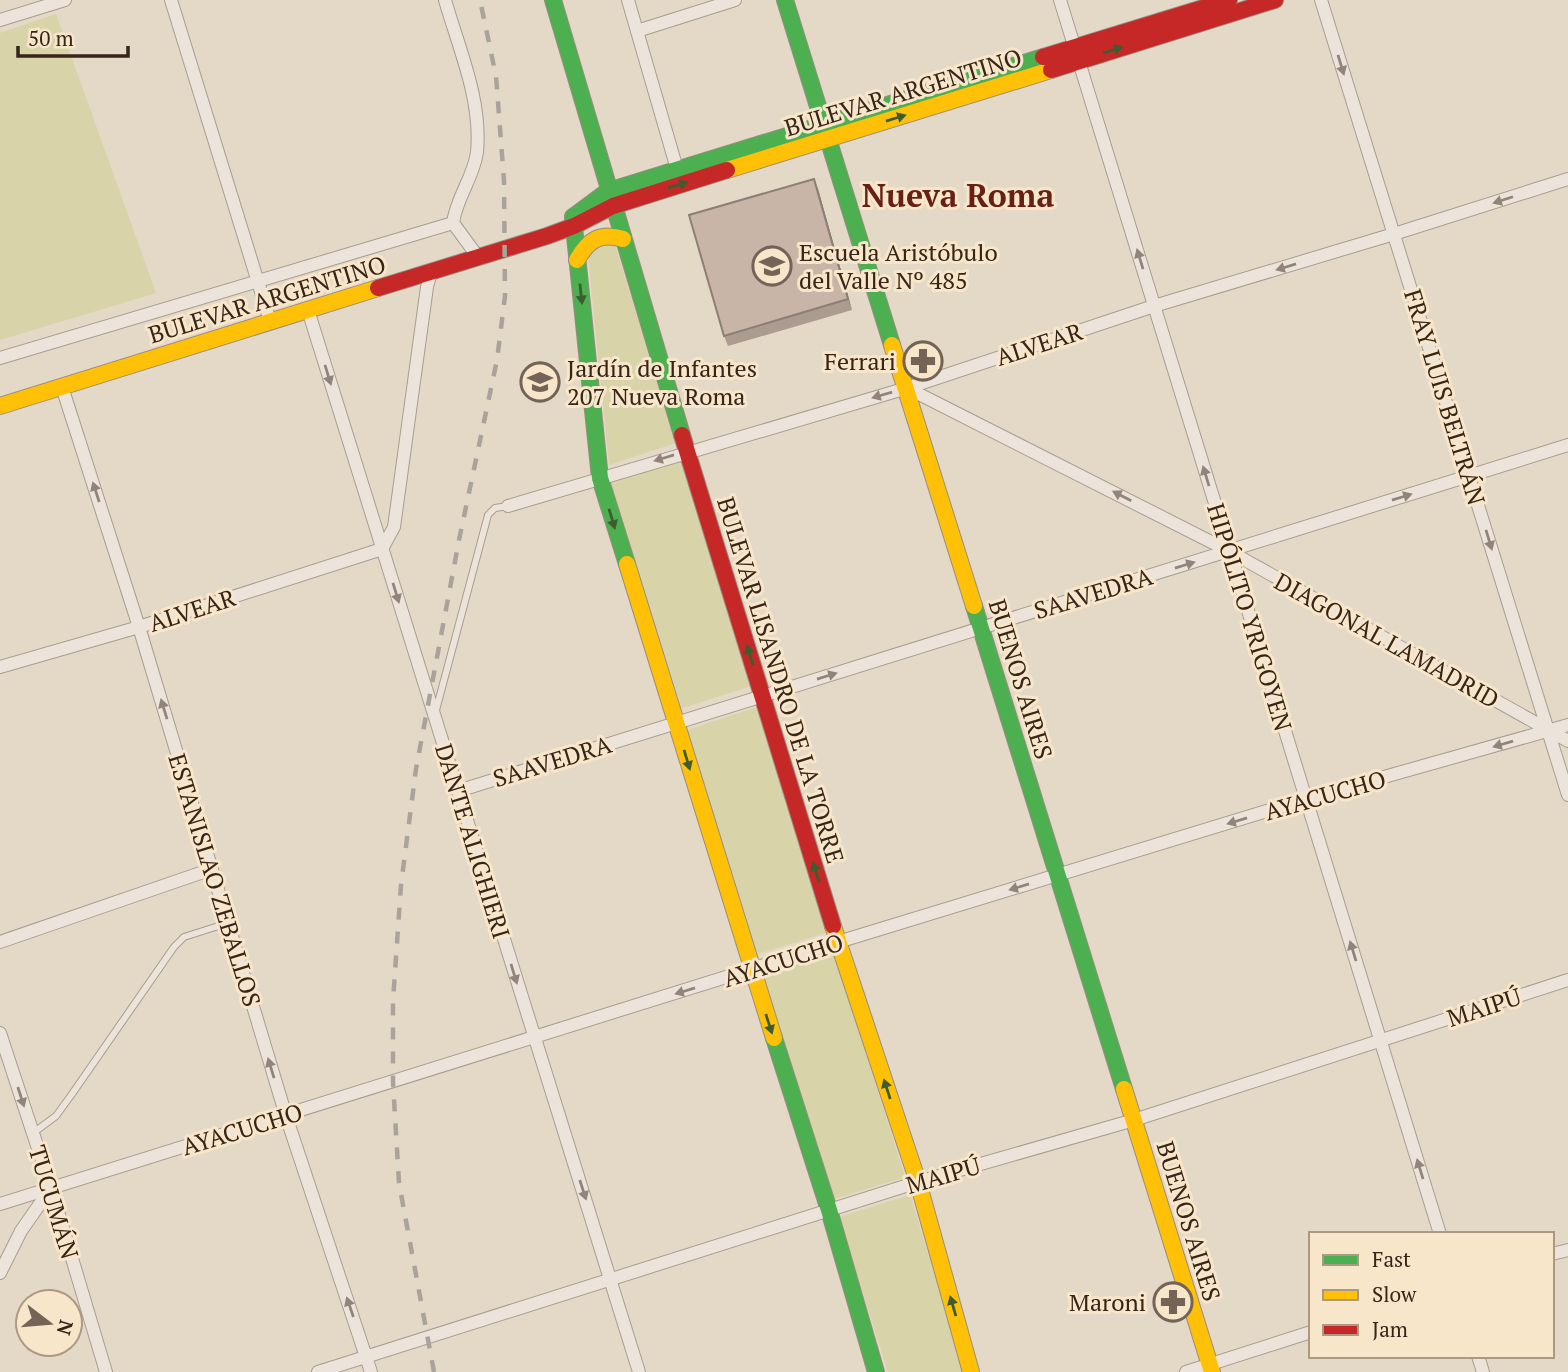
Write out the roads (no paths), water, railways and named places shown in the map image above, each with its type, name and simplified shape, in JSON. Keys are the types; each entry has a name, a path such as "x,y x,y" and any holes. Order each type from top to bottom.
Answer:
{"main road":[{"name":"BULEVAR LISANDRO DE LA TORRE","path":"553,0 762,696 838,942 918,1182 971,1372"},
{"name":"BUENOS AIRES","path":"785,0 1210,1369"},
{"name":"BULEVAR ARGENTINO","path":"1077,54 1229,0"},
{"name":"BULEVAR ARGENTINO","path":"611,198 1077,54 1275,0"},
{"name":"BULEVAR ARGENTINO","path":"0,406 547,236 611,198 677,169 827,131"},
{"path":"573,222 600,478 829,1210 876,1372"},
{"path":"577,260 584,245 598,236 611,234 623,239"}],"street":[{"path":"0,20 65,0"},
{"path":"171,0 270,321"},
{"path":"445,0 472,89 477,119 477,154 455,208 453,223 478,257"},
{"path":"628,0 677,169"},
{"path":"637,31 735,0"},
{"name":"HIPÓLITO YRIGOYEN","path":"1060,0 1439,1232"},
{"name":"FRAY LUIS BELTRÁN","path":"1321,0 1568,794"},
{"name":"ALVEAR","path":"508,506 907,388 1154,306 1568,179"},
{"path":"0,358 453,223"},
{"path":"382,549 394,527 431,272"},
{"name":"DANTE ALIGHIERI","path":"308,310 639,1372"},
{"name":"ESTANISLAO ZEBALLOS","path":"62,387 139,627 286,1116 371,1372"},
{"name":"DIAGONAL LAMADRID","path":"907,388 1229,551 1568,741"},
{"name":"SAAVEDRA","path":"458,791 1568,445"},
{"name":"ALVEAR","path":"0,667 139,627 382,549"},
{"name":"AYACUCHO","path":"0,1203 1306,799 1568,725"},
{"path":"0,942 212,869"},
{"name":"MAIPÚ","path":"318,1372 918,1182 1134,1120 1568,980"},
{"name":"TUCUMÁN","path":"0,1032 51,1188 106,1372"},
{"path":"0,1273 21,1231 51,1188"},
{"path":"1186,1372 1210,1369 1309,1333"}],"lane":[{"path":"434,717 445,685 488,515 495,508 508,506"},
{"path":"33,1133 56,1115 72,1094 174,947 184,937 228,923"}],"railway":[{"path":"434,1372 399,1183 393,1082 393,1001 401,885 416,769 459,540 497,360 505,296 504,181 496,76 480,0"}],"place":[{"name":"Escuela Aristóbulo del Valle Nº 485","path":"772,266"},
{"name":"Ferrari","path":"923,361"},
{"name":"Jardín de Infantes 207 Nueva Roma","path":"540,382"},
{"name":"Maroni","path":"1173,1302"}],"district":[{"name":"Nueva Roma","path":"958,195"}]}
